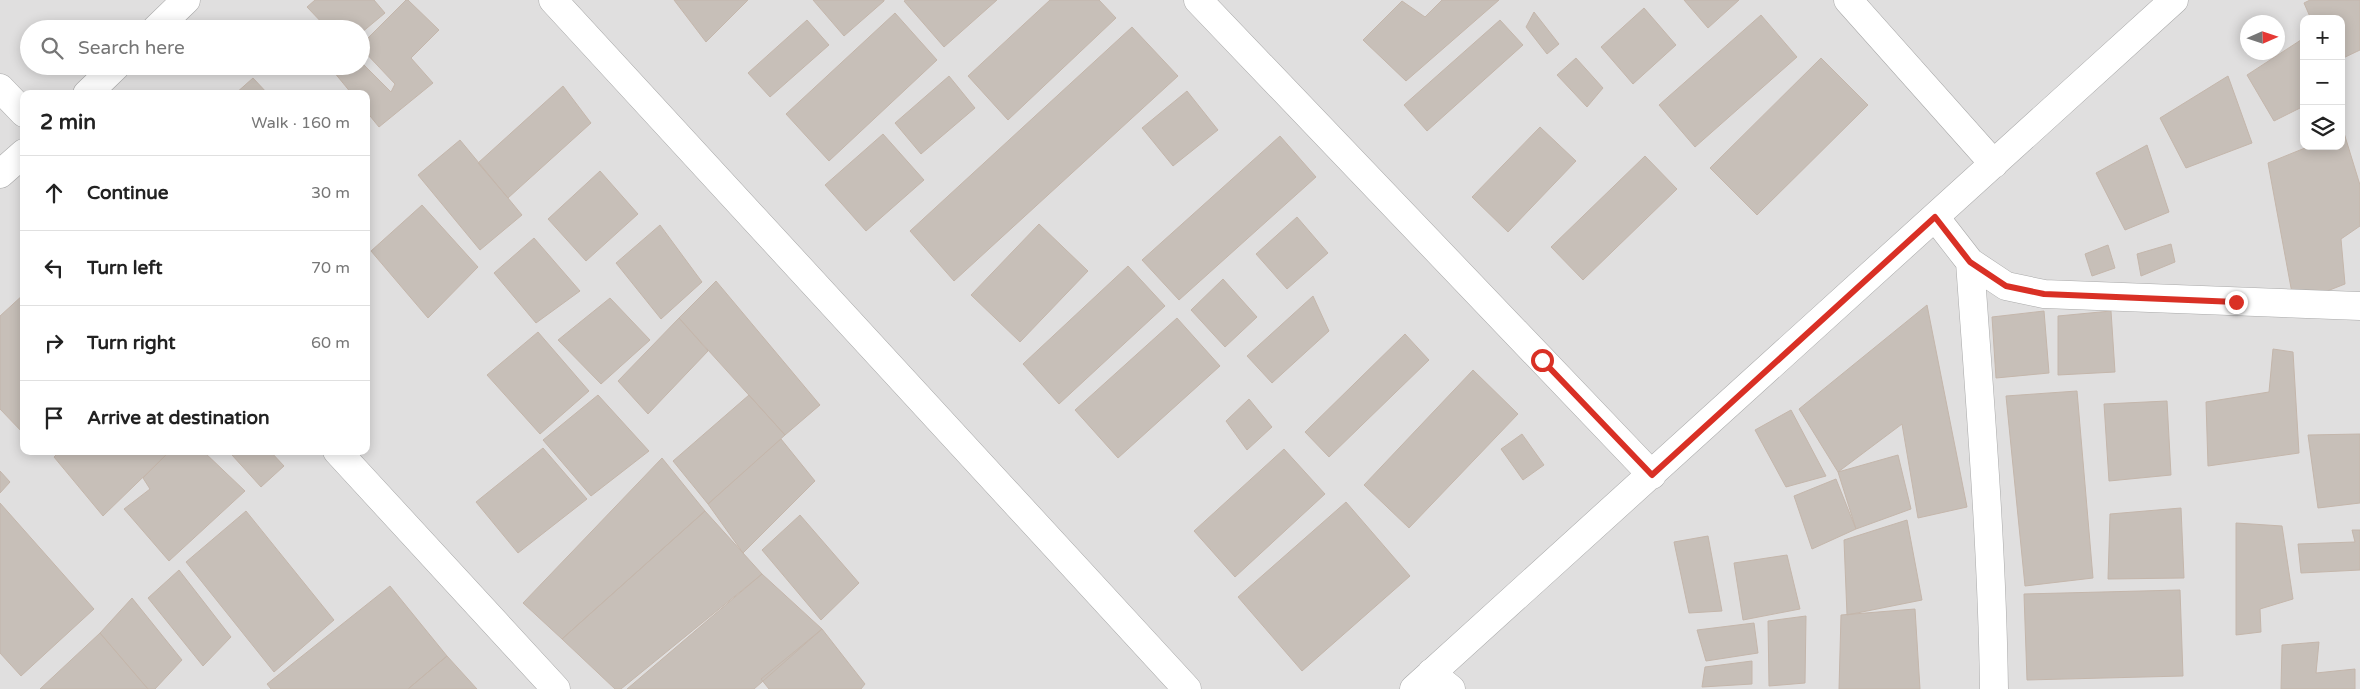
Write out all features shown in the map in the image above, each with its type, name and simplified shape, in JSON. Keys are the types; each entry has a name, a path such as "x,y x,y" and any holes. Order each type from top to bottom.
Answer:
{"street":[{"path":"165,20 186,0"},
{"path":"553,0 1186,689"},
{"path":"1198,0 1652,475"},
{"path":"1848,0 1994,164"},
{"path":"1432,684 1652,475 2174,0"},
{"path":"91,90 107,75"},
{"path":"0,88 20,109"},
{"path":"0,174 20,156"},
{"path":"1935,217 1970,262 2006,286 2044,294 2360,306"},
{"path":"1970,262 1989,524 1994,689"},
{"path":"341,455 556,689"}],"shaded area":[{"path":"0,0 2360,0 2360,689 0,689"}],"building":[{"path":"315,0 374,0 385,13 370,26 370,20 319,20 307,7"},
{"path":"406,0 439,30 411,58 433,83 379,127 370,116 370,90 349,90 336,75 370,75 370,71 391,92 395,84 370,58 370,36"},
{"path":"674,0 748,0 706,42"},
{"path":"813,0 884,0 884,1 844,36"},
{"path":"997,0 944,47 904,1"},
{"path":"1050,0 1099,0 1116,18 1008,120 968,76"},
{"path":"1442,0 1499,0 1406,81 1363,40 1402,1 1425,17"},
{"path":"1684,0 1739,0 1708,28"},
{"path":"2310,0 2360,0 2360,50 2345,57 2345,15 2309,15 2304,3"},
{"path":"1644,8 1676,45 1633,84 1601,47"},
{"path":"1534,12 1559,44 1547,54 1526,27"},
{"path":"895,13 937,60 829,161 786,114"},
{"path":"1761,15 1797,57 1695,147 1659,105"},
{"path":"807,20 829,45 770,97 748,73"},
{"path":"1500,20 1523,45 1427,131 1404,105"},
{"path":"1132,27 1178,76 954,281 910,231"},
{"path":"2300,41 2300,108 2274,121 2247,75 2270,60 2285,60 2285,50"},
{"path":"1576,58 1603,88 1587,107 1557,75"},
{"path":"1821,58 1868,105 1757,215 1710,168"},
{"path":"949,76 975,108 921,154 895,123"},
{"path":"2228,76 2252,143 2186,168 2160,118"},
{"path":"253,78 264,90 240,90"},
{"path":"563,86 591,123 508,198 478,163"},
{"path":"1187,91 1218,130 1173,166 1142,128"},
{"path":"1540,127 1576,161 1508,232 1472,197"},
{"path":"883,134 924,180 866,231 825,185"},
{"path":"1280,136 1316,177 1179,300 1142,260"},
{"path":"2345,136 2360,185 2360,226 2341,239 2345,284 2294,304 2268,163 2300,150 2345,150"},
{"path":"460,140 522,215 480,250 418,175"},
{"path":"2147,145 2169,212 2125,230 2096,173"},
{"path":"1645,156 1677,189 1583,280 1551,247"},
{"path":"600,171 638,214 586,261 548,219"},
{"path":"422,205 478,267 428,318 371,251"},
{"path":"1297,217 1328,253 1287,289 1256,254"},
{"path":"1039,224 1088,271 1020,342 971,295"},
{"path":"660,225 702,282 661,319 616,263"},
{"path":"534,238 580,291 536,323 494,273"},
{"path":"2171,244 2175,262 2141,276 2137,254"},
{"path":"2108,245 2115,268 2092,276 2085,254"},
{"path":"1128,266 1165,306 1059,404 1023,364"},
{"path":"1223,279 1257,317 1225,347 1191,310"},
{"path":"716,281 820,405 785,435 679,318"},
{"path":"1313,296 1329,331 1272,383 1247,356"},
{"path":"20,298 20,430 0,409 0,316"},
{"path":"610,298 650,340 601,384 558,340"},
{"path":"1927,305 1967,507 1918,518 1902,424 1838,472 1799,409"},
{"path":"2044,311 2049,373 1996,378 1992,317"},
{"path":"2111,311 2115,372 2058,375 2058,316"},
{"path":"679,318 708,351 648,414 618,381"},
{"path":"1177,318 1220,366 1118,458 1075,410"},
{"path":"538,332 589,391 540,434 487,375"},
{"path":"1405,334 1429,360 1329,457 1305,432"},
{"path":"2273,349 2293,352 2299,453 2208,466 2206,402 2269,392"},
{"path":"1473,370 1518,414 1409,528 1364,485"},
{"path":"2077,391 2093,578 2025,586 2006,396"},
{"path":"598,395 649,451 591,496 543,440"},
{"path":"749,395 785,435 708,504 673,461"},
{"path":"1249,399 1272,427 1247,450 1226,421"},
{"path":"2167,401 2171,475 2109,481 2104,404"},
{"path":"1791,410 1826,476 1786,487 1755,430"},
{"path":"1522,434 1544,465 1523,480 1501,449"},
{"path":"2360,434 2360,503 2318,508 2308,435"},
{"path":"781,439 815,481 743,553 708,504"},
{"path":"543,448 587,499 518,553 476,502"},
{"path":"1284,449 1325,494 1235,577 1194,531"},
{"path":"56,455 166,455 103,516 54,457"},
{"path":"166,455 207,455 245,491 169,561 124,509 150,489 143,478"},
{"path":"232,455 274,455 284,466 261,487"},
{"path":"1898,455 1911,509 1856,529 1838,472"},
{"path":"662,458 705,511 562,639 523,603"},
{"path":"0,471 10,482 0,493"},
{"path":"1836,479 1856,529 1812,549 1794,496"},
{"path":"1346,502 1410,576 1302,671 1238,597"},
{"path":"0,503 94,609 21,676 0,653"},
{"path":"2181,508 2184,578 2108,579 2110,514"},
{"path":"246,511 334,620 274,672 186,562"},
{"path":"705,511 762,574 621,689 615,689 562,639"},
{"path":"800,515 859,583 821,620 762,550"},
{"path":"1907,520 1922,600 1847,615 1844,540"},
{"path":"2236,523 2282,526 2293,599 2260,609 2261,632 2236,635"},
{"path":"2352,530 2360,530 2360,570 2301,573 2298,544 2355,542"},
{"path":"1708,536 1722,611 1689,613 1674,542"},
{"path":"1787,555 1800,609 1743,620 1734,563"},
{"path":"179,570 231,637 203,666 148,598"},
{"path":"762,574 822,629 754,689 627,689"},
{"path":"390,586 447,656 408,689 271,689 267,684"},
{"path":"2180,590 2183,676 2027,680 2024,594"},
{"path":"132,598 182,660 155,689 148,689 100,633"},
{"path":"1915,609 1920,689 1839,689 1841,615"},
{"path":"1806,616 1805,683 1769,686 1768,621"},
{"path":"1754,623 1758,653 1706,661 1697,630"},
{"path":"822,629 865,684 861,689 769,689 761,679"},
{"path":"100,633 148,689 40,689"},
{"path":"2319,642 2316,673 2355,669 2355,689 2281,689 2282,645"},
{"path":"447,656 477,689 408,689"},
{"path":"1752,661 1752,684 1702,687 1705,667"}],"route":[{"path":"1542,360 1652,475 1935,217 1970,262 2006,286 2044,294 2236,302"}]}
